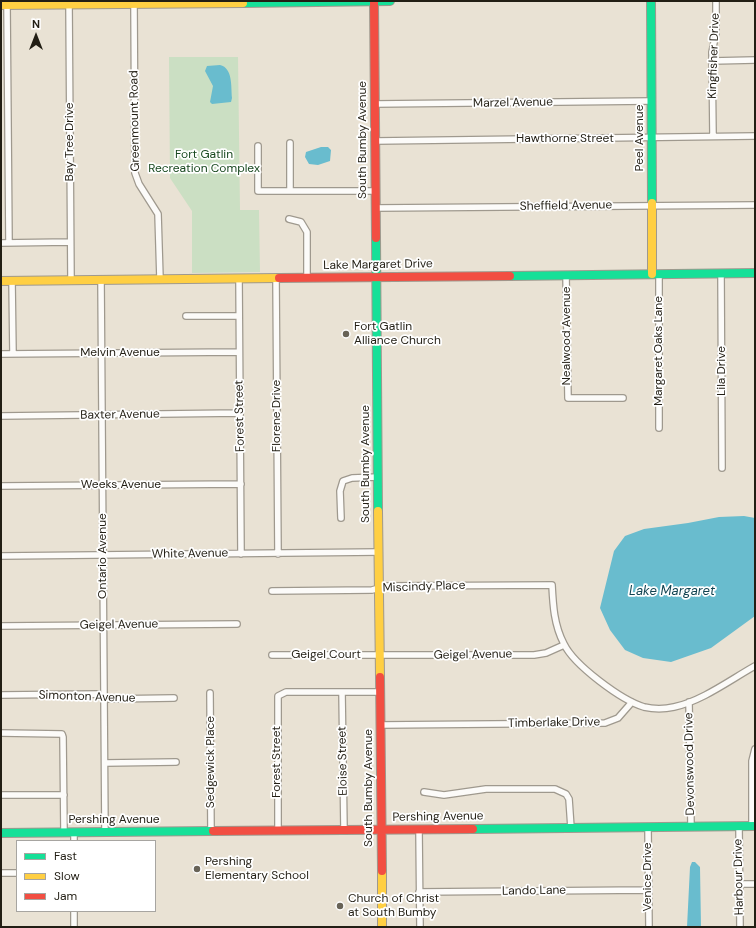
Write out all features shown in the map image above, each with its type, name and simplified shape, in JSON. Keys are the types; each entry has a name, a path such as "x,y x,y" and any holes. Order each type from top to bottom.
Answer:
{"street":[{"name":"South Bumby Avenue","path":"374,1 382,927"},
{"path":"9,243 4,5 390,1"},
{"name":"Peel Avenue","path":"651,1 652,205 655,274"},
{"name":"Kingfisher Drive","path":"713,136 712,61 716,27 716,1"},
{"name":"Bay Tree Drive","path":"69,4 71,280"},
{"name":"Greenmount Road","path":"134,4 135,173 138,184 158,214 160,279"},
{"path":"712,61 755,60"},
{"name":"Marzel Avenue","path":"375,104 651,101"},
{"name":"Hawthorne Street","path":"376,141 755,136"},
{"path":"290,143 290,191"},
{"path":"258,146 258,192 376,191"},
{"name":"Sheffield Avenue","path":"376,208 755,205"},
{"path":"289,219 301,222 307,232 307,278"},
{"path":"1,243 70,242"},
{"name":"Lake Margaret Drive","path":"1,281 755,273"},
{"name":"Margaret Oaks Lane","path":"655,274 659,428"},
{"name":"Lila Drive","path":"721,274 722,468"},
{"name":"Nealwood Avenue","path":"566,275 568,398 624,398"},
{"name":"Florene Drive","path":"276,278 278,554"},
{"name":"Forest Street","path":"239,279 241,554"},
{"name":"Ontario Avenue","path":"101,280 105,832"},
{"path":"12,281 13,354"},
{"path":"186,316 239,316"},
{"name":"Melvin Avenue","path":"1,354 240,352"},
{"name":"Baxter Avenue","path":"1,416 240,413"},
{"path":"341,518 340,491 343,482 352,478 378,477"},
{"name":"Weeks Avenue","path":"1,486 241,484"},
{"name":"White Avenue","path":"1,556 379,552"},
{"name":"Miscindy Place","path":"272,591 372,590 387,586 552,585 554,616 564,645"},
{"name":"Geigel Avenue","path":"1,626 237,624"},
{"path":"564,645 583,668 632,702 643,706 657,708 673,707 689,702 755,666"},
{"name":"Geigel Avenue","path":"380,656 534,654 546,653 564,645"},
{"name":"Geigel Court","path":"272,655 380,656"},
{"name":"Forest Street","path":"278,831 277,699 280,694 286,692 342,692"},
{"path":"342,692 380,692"},
{"name":"Eloise Street","path":"342,692 344,830"},
{"name":"Sedgewick Place","path":"210,693 211,832"},
{"name":"Simonton Avenue","path":"1,695 97,694 109,699 174,698"},
{"name":"Timberlake Drive","path":"381,725 605,723 618,718 632,702"},
{"name":"Devonswood Drive","path":"689,702 691,826"},
{"path":"1,733 62,734 64,832"},
{"path":"754,826 752,761 755,749"},
{"path":"105,763 176,762"},
{"path":"424,792 444,794 486,789 555,789 566,794 569,799 571,828"},
{"path":"1,795 64,795"},
{"name":"Harbour Drive","path":"738,826 740,927"},
{"name":"Pershing Avenue","path":"1,833 64,832 74,837 105,832 754,826"},
{"name":"Venice Drive","path":"648,827 649,927"},
{"path":"419,830 420,927"},
{"path":"1,873 16,873"},
{"path":"739,884 755,884"},
{"name":"Lando Lane","path":"419,892 648,890"},
{"path":"74,912 74,927"}],"green space":[{"name":"Fort Gatlin Recreation Complex","path":"169,57 238,57 240,210 259,210 260,272 192,273 192,211 170,178"}],"water":[{"path":"220,65 227,70 229,74 232,98 231,102 212,104 210,102 213,86 205,71 207,66"},
{"path":"321,147 328,147 331,150 330,161 318,165 309,164 305,157 306,152"},
{"name":"Lake Margaret","path":"744,516 755,518 755,616 711,648 671,662 643,658 625,650 610,630 600,608 614,551 625,536 644,529 719,517"},
{"path":"692,862 695,862 700,867 701,927 687,927 690,867"}],"traffic: fast":[{"path":"243,3 390,1"},
{"path":"651,1 652,203"},
{"path":"376,238 378,511"},
{"path":"510,276 755,273"},
{"path":"473,829 755,826"},
{"path":"1,833 213,831"}],"traffic: slow":[{"path":"1,5 243,3"},
{"path":"652,203 652,274"},
{"path":"1,281 279,278"},
{"path":"378,511 380,677"},
{"path":"382,871 382,927"}],"traffic: jam":[{"path":"374,1 376,238"},
{"path":"279,278 510,276"},
{"path":"380,677 382,871"},
{"path":"213,831 473,829"}],"place":[{"name":"Fort Gatlin Alliance Church","path":"346,334"},
{"name":"Pershing Elementary School","path":"197,869"},
{"name":"Church of Christ at South Bumby","path":"340,906"}]}
